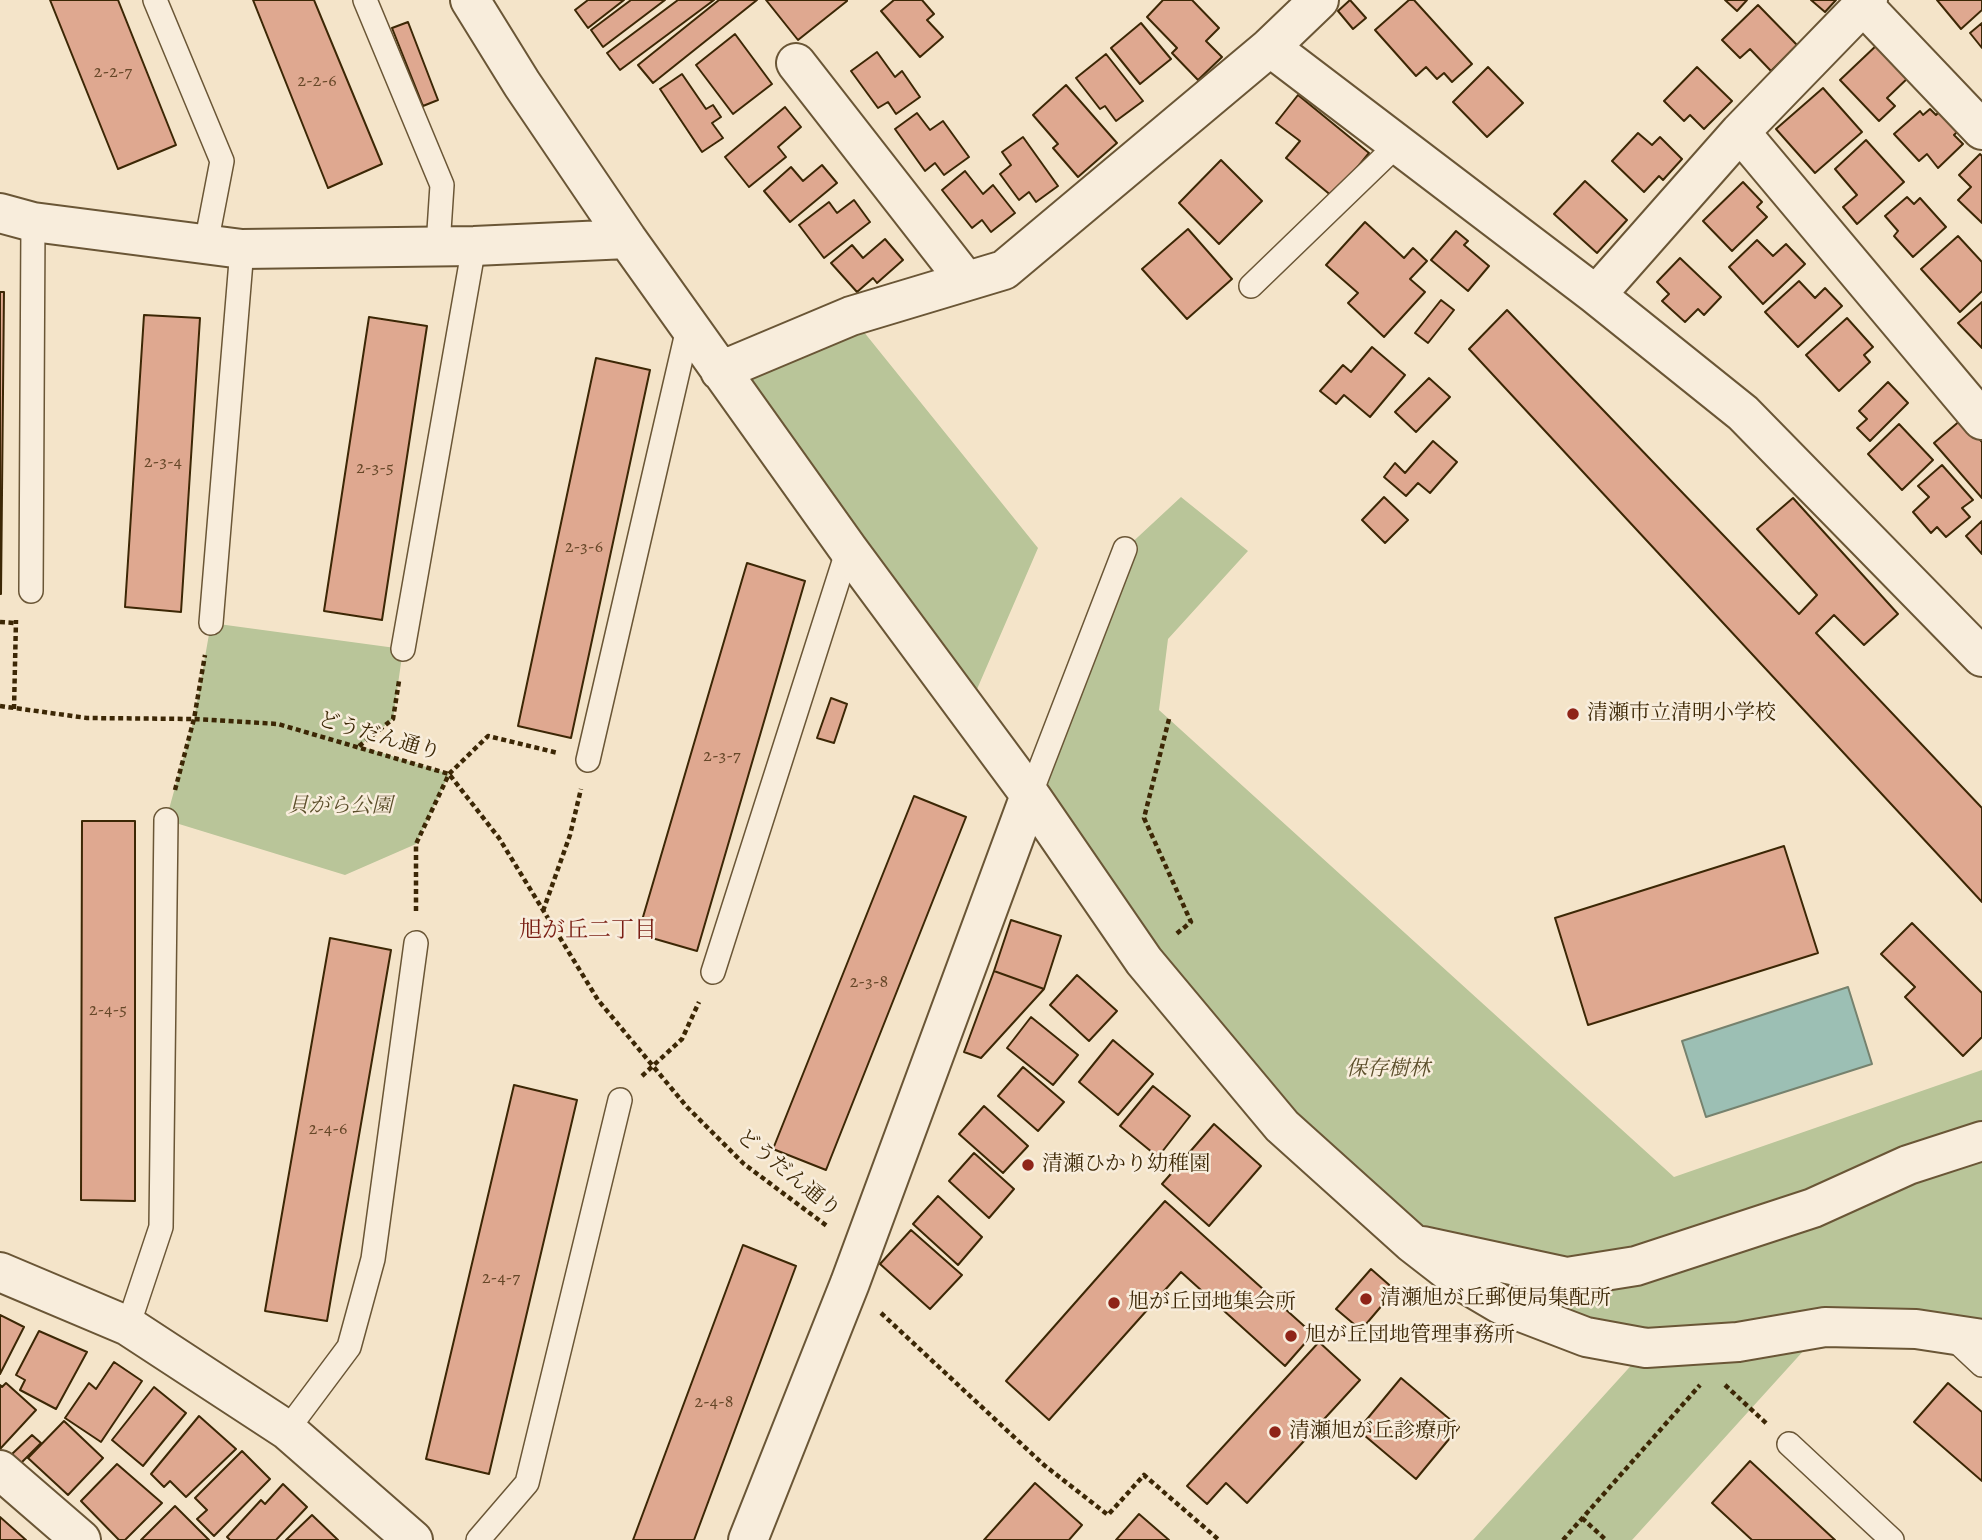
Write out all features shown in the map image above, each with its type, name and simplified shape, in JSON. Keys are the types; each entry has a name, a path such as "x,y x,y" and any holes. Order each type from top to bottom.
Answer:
{"street":[{"path":"470,0 522,84 627,239 848,550 1031,795 1144,961 1283,1126 1412,1243 1461,1281 1500,1304 1586,1337 1646,1348 1738,1342 1825,1327 1964,1335"},
{"path":"720,371 851,316 1004,270 1270,47 1320,0"},
{"path":"1595,295 1740,132 1865,2 1982,130"},
{"path":"1270,47 1595,295 1742,413 1982,657"},
{"path":"796,63 966,281"},
{"path":"1740,132 1982,420"},
{"path":"16,218 224,246 456,246 627,239"},
{"path":"748,1540 856,1268 1031,795"},
{"path":"1412,1243 1567,1277 1636,1266 1813,1208 1908,1165 1982,1141"},
{"path":"0,1272 128,1326 287,1430 414,1540"},
{"path":"0,1470 81,1540"}],"lane":[{"path":"155,0 222,160 224,246 211,623"},
{"path":"365,0 442,185 456,246 403,649"},
{"path":"1251,286 1398,144"},
{"path":"16,218 31,591"},
{"path":"588,760 689,324"},
{"path":"1031,795 1125,549"},
{"path":"713,972 848,550"},
{"path":"128,1326 162,1227 166,820"},
{"path":"287,1430 349,1347 373,1259 416,943"},
{"path":"478,1540 527,1483 621,1100"},
{"path":"1964,1335 1982,1365"},
{"path":"1788,1444 1892,1540"}],"path":[{"path":"15,709 15,623 31,591"},
{"path":"0,622 15,623"},
{"path":"166,820 194,719 211,623"},
{"path":"359,746 393,719 403,649"},
{"name":"どうだん通り","path":"0,706 87,718 194,719 278,724 449,774 499,838 598,1000 687,1108 856,1268 1035,1456 1108,1515 1144,1475 1219,1540"},
{"path":"1144,961 1191,922 1144,818 1169,719"},
{"path":"416,943 416,844 449,774 488,736 588,760 570,835 543,912"},
{"path":"621,1100 652,1065 682,1039 713,972"},
{"path":"1563,1540 1738,1342"},
{"path":"1711,1373 1788,1444"},
{"path":"1582,1518 1606,1540"}],"green space":[{"path":"851,316 1038,548 968,710 720,371"},
{"name":"保存樹林","path":"1181,497 1248,551 1168,639 1159,710 1674,1177 1982,1070 1982,1339 1825,1327 1632,1540 1473,1540 1646,1349 1500,1304 1282,1126 1030,795 1125,549"},
{"name":"貝がら公園","path":"211,623 403,649 393,719 359,746 449,774 416,844 345,875 166,820 194,719"}],"water":[{"path":"1848,987 1872,1064 1706,1117 1682,1041"}],"building":[{"path":"50,0 118,0 176,145 118,169"},
{"path":"253,0 314,0 382,164 328,188"},
{"path":"588,0 624,0 588,28 575,10"},
{"path":"631,0 665,0 603,47 591,30"},
{"path":"678,0 714,0 620,70 607,53"},
{"path":"719,0 757,0 653,83 638,65"},
{"path":"766,0 847,0 847,1 798,40"},
{"path":"894,0 922,0 934,14 927,20 943,37 920,57 881,11"},
{"path":"1163,0 1192,0 1219,28 1206,41 1222,57 1198,80 1172,53 1177,48 1147,17"},
{"path":"1350,0 1366,18 1353,29 1338,11"},
{"path":"1409,0 1414,0 1472,64 1452,82 1444,73 1437,79 1426,67 1416,76 1375,30"},
{"path":"1725,0 1747,0 1737,11"},
{"path":"1811,0 1836,0 1825,12"},
{"path":"1937,0 1982,0 1982,10 1961,29"},
{"path":"1758,5 1797,45 1771,71 1750,49 1740,58 1722,40"},
{"path":"408,22 438,100 423,106 392,28"},
{"path":"1141,23 1171,59 1140,84 1111,48"},
{"path":"1982,23 1982,48 1970,33"},
{"path":"735,34 772,84 733,114 696,65"},
{"path":"1879,43 1911,75 1887,98 1895,106 1879,121 1840,80"},
{"path":"877,52 895,77 902,71 920,97 896,114 888,102 878,108 851,71"},
{"path":"1106,54 1143,101 1116,121 1105,106 1100,109 1076,78"},
{"path":"1488,67 1523,103 1487,137 1453,102"},
{"path":"1697,67 1732,101 1704,129 1690,115 1684,121 1664,101"},
{"path":"682,74 706,109 713,105 721,117 712,123 723,138 702,152 660,89"},
{"path":"1066,85 1117,143 1078,177 1053,148 1058,144 1033,115"},
{"path":"1823,88 1862,132 1815,173 1776,129"},
{"path":"1298,95 1369,153 1333,197 1286,158 1300,141 1276,123"},
{"path":"785,107 801,127 778,147 786,157 749,187 725,157"},
{"path":"1930,109 1936,115 1942,109 1960,129 1954,135 1963,144 1938,168 1927,154 1919,161 1894,134 1920,111 1923,115"},
{"path":"917,113 930,130 943,121 969,157 944,175 935,163 925,171 895,129"},
{"path":"1638,133 1652,145 1660,137 1682,159 1663,180 1659,176 1644,192 1612,161"},
{"path":"1023,137 1058,186 1036,202 1029,192 1019,200 1000,174 1011,165 1002,152"},
{"path":"1866,140 1904,182 1857,224 1843,207 1857,195 1835,169"},
{"path":"1980,154 1982,223 1958,200 1971,187 1959,175"},
{"path":"1221,160 1262,201 1219,244 1179,203"},
{"path":"822,165 837,183 790,222 764,191 791,167 803,181"},
{"path":"965,171 983,194 993,185 1015,213 991,232 982,220 972,228 942,190"},
{"path":"1585,181 1627,220 1597,253 1554,214"},
{"path":"1743,182 1762,202 1757,207 1767,217 1732,251 1703,221"},
{"path":"1907,197 1914,204 1920,198 1946,227 1913,257 1894,236 1898,231 1885,216"},
{"path":"854,200 870,222 824,258 799,225 829,202 837,213"},
{"path":"1365,222 1404,258 1413,248 1427,261 1410,279 1425,292 1384,337 1348,303 1358,293 1326,265"},
{"path":"1188,229 1232,279 1187,319 1142,269"},
{"path":"1456,231 1468,241 1464,245 1489,266 1468,291 1431,260"},
{"path":"1958,236 1982,262 1982,291 1960,312 1921,269"},
{"path":"885,239 903,260 877,283 873,278 857,292 831,263 852,245 863,258"},
{"path":"1757,240 1773,256 1786,244 1805,264 1763,304 1729,267"},
{"path":"1680,258 1721,297 1704,315 1698,309 1685,322 1662,301 1669,294 1657,282"},
{"path":"1799,281 1815,298 1825,288 1842,306 1798,347 1765,312"},
{"path":"0,292 4,292 1,594 0,594"},
{"path":"1441,300 1454,310 1428,343 1415,333"},
{"path":"1982,302 1982,348 1958,323"},
{"path":"1507,310 1799,614 1817,595 1757,529 1793,498 1898,614 1864,645 1834,615 1816,633 1982,808 1982,902 1469,349"},
{"path":"144,315 200,318 181,612 125,607"},
{"path":"369,317 427,326 382,620 324,611"},
{"path":"1847,318 1873,347 1864,355 1870,362 1839,391 1806,355"},
{"path":"1372,347 1405,375 1370,417 1344,395 1336,404 1320,391 1343,365 1351,372"},
{"path":"596,358 650,370 571,738 518,726"},
{"path":"1429,378 1450,397 1416,432 1395,412"},
{"path":"1888,382 1908,403 1870,441 1857,428 1867,419 1859,411"},
{"path":"1962,419 1982,442 1982,498 1934,443"},
{"path":"1899,424 1933,460 1902,490 1868,454"},
{"path":"1433,441 1457,462 1430,493 1418,483 1406,496 1384,477 1395,463 1405,473"},
{"path":"1942,465 1973,500 1962,508 1970,517 1946,537 1937,527 1931,533 1913,512 1929,497 1918,486"},
{"path":"1384,497 1408,520 1385,543 1362,520"},
{"path":"1982,521 1982,554 1966,536"},
{"path":"747,563 805,581 697,951 638,934"},
{"path":"831,698 847,704 834,743 817,738"},
{"path":"914,796 966,817 826,1170 773,1149"},
{"path":"82,821 135,821 135,1201 81,1200"},
{"path":"1784,846 1818,953 1588,1025 1555,918"},
{"path":"1011,920 1061,936 1044,989 994,971"},
{"path":"1912,923 1982,993 1982,1037 1963,1056 1905,997 1915,987 1881,954"},
{"path":"330,938 391,950 327,1321 265,1311"},
{"path":"994,971 1044,989 981,1058 964,1052"},
{"path":"1077,975 1117,1011 1089,1041 1050,1005"},
{"path":"1031,1017 1078,1055 1053,1085 1007,1048"},
{"path":"1113,1040 1153,1074 1118,1115 1079,1082"},
{"path":"1023,1067 1064,1102 1038,1131 998,1096"},
{"path":"514,1085 577,1100 489,1474 426,1459"},
{"path":"1153,1086 1190,1116 1158,1157 1120,1126"},
{"path":"984,1106 1028,1146 1003,1173 959,1134"},
{"path":"1214,1124 1261,1166 1209,1226 1162,1184"},
{"path":"974,1153 1014,1189 989,1218 949,1181"},
{"path":"938,1196 982,1237 958,1265 913,1224"},
{"name":"旭が丘団地集会所","path":"1165,1201 1313,1334 1285,1366 1181,1272 1049,1420 1006,1381"},
{"path":"911,1230 962,1275 930,1309 880,1264"},
{"path":"743,1245 796,1266 694,1540 633,1540"},
{"name":"清瀬旭が丘郵便局集配所","path":"1371,1269 1395,1290 1361,1330 1336,1309"},
{"path":"0,1315 24,1327 0,1374"},
{"path":"39,1331 87,1352 56,1409 20,1390 25,1380 16,1375"},
{"name":"清瀬旭が丘診療所","path":"1319,1342 1360,1380 1247,1503 1226,1483 1207,1504 1187,1486"},
{"path":"114,1362 142,1381 101,1442 65,1418 89,1383 96,1389"},
{"path":"1401,1378 1459,1427 1416,1479 1358,1430"},
{"path":"6,1383 36,1410 0,1449 0,1385 2,1387"},
{"path":"1948,1383 1982,1412 1982,1481 1914,1422"},
{"path":"154,1387 186,1413 143,1466 112,1440"},
{"path":"199,1416 236,1449 186,1497 170,1481 164,1487 151,1474"},
{"path":"64,1421 103,1458 68,1495 28,1458"},
{"path":"32,1435 41,1443 21,1463 12,1454"},
{"path":"242,1451 270,1479 214,1536 197,1519 207,1510 195,1498"},
{"path":"1750,1461 1835,1540 1752,1540 1712,1503"},
{"path":"117,1464 162,1503 125,1540 119,1540 81,1501"},
{"path":"1035,1483 1082,1525 1069,1540 984,1540"},
{"path":"283,1484 307,1507 276,1540 230,1540 227,1537 261,1500 265,1504"},
{"path":"175,1506 209,1540 141,1540"},
{"path":"1139,1514 1169,1540 1116,1540"},
{"path":"312,1515 338,1540 286,1540"},
{"path":"0,1517 26,1540 0,1540"}],"place":[{"name":"清瀬市立清明小学校","path":"1573,714"},
{"name":"清瀬ひかり幼稚園","path":"1028,1165"},
{"name":"清瀬旭が丘郵便局集配所","path":"1366,1299"},
{"name":"旭が丘団地集会所","path":"1114,1303"},
{"name":"旭が丘団地管理事務所","path":"1291,1336"},
{"name":"清瀬旭が丘診療所","path":"1275,1432"}],"district":[{"name":"旭が丘二丁目","path":"588,931"}]}
